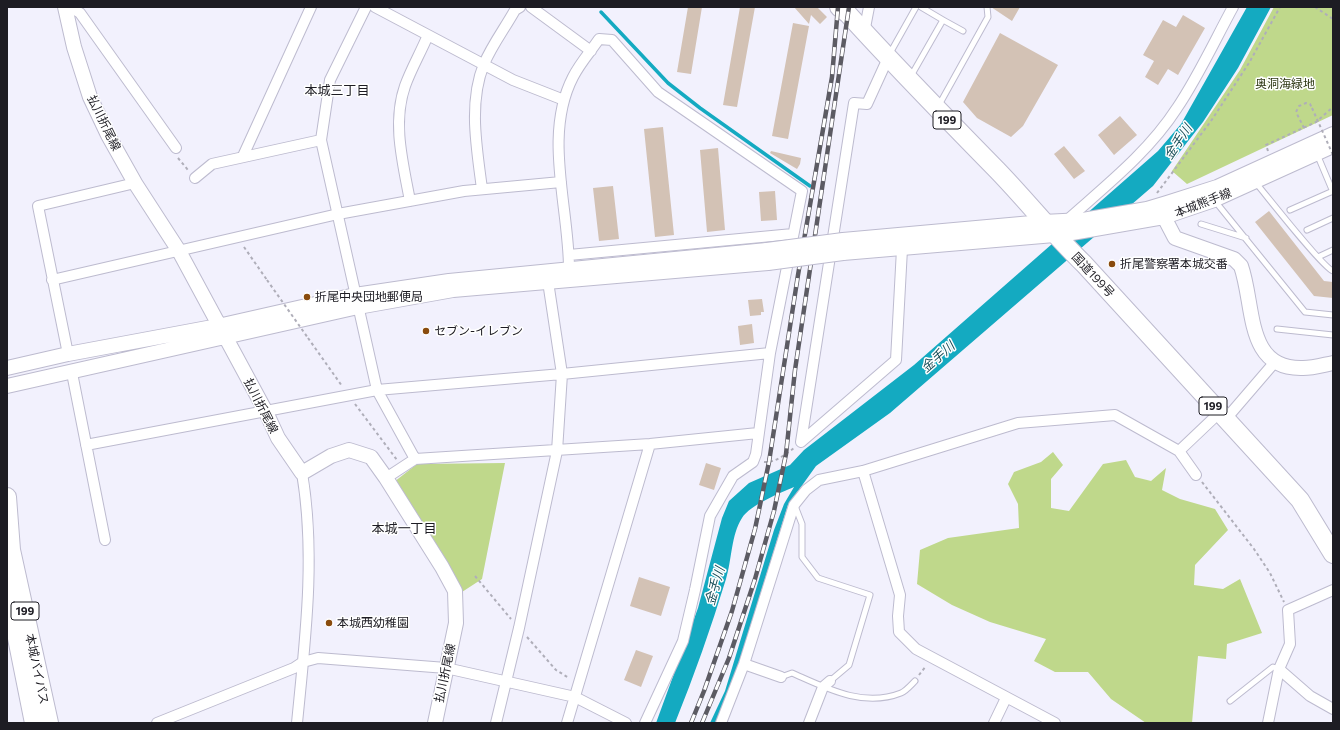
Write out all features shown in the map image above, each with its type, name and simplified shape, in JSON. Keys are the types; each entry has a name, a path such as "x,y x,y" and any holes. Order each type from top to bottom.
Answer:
{"highway":[{"name":"国道199号","path":"839,7 936,110 1057,228 1084,264 1300,500 1333,554"},
{"name":"本城バイパス","path":"7,497 12,550 49,723"},
{"name":"本城バイパス","path":"7,588 34,723"}],"street":[{"name":"払川折尾線","path":"65,7 74,47 90,97 135,183 179,251 266,412 278,438 302,473 331,456 349,450 371,457 386,478 442,567 455,591 456,622 435,723"},
{"path":"70,7 80,13 176,148"},
{"path":"244,156 311,7"},
{"path":"482,189 475,123 476,94 484,64 515,10 520,7"},
{"path":"531,7 591,51"},
{"path":"864,33 868,7"},
{"path":"843,247 902,249 1057,228 1145,149 1163,127 1178,108 1233,7"},
{"path":"415,459 378,390 320,140 330,80 366,8 428,35 513,80 564,100"},
{"path":"410,201 399,143 400,112 405,86 428,35"},
{"path":"569,262 561,182 559,126 564,100 573,76 599,39 612,40 658,92 802,191 770,353 753,462 733,476 710,516 683,641 645,723"},
{"path":"801,442 854,103 867,104 888,58"},
{"name":"本城熊手線","path":"1057,228 1083,220 1137,214 1164,217 1315,149 1333,134"},
{"path":"195,178 212,164 320,140"},
{"name":"本城熊手線","path":"1254,176 1273,162 1315,149 1333,146"},
{"path":"52,280 179,251 236,236 338,214 482,189 561,182"},
{"path":"68,354 38,206 135,183"},
{"name":"本城熊手線","path":"1057,228 1137,214 1213,194"},
{"path":"1164,217 1175,238 1234,259 1241,266 1258,342 1265,355 1274,363 1283,367 1305,368 1333,363"},
{"path":"7,386 72,373 221,331 449,281 547,277 768,256 843,247 1057,228"},
{"path":"547,277 569,262 793,234"},
{"path":"801,442 896,360 902,249"},
{"path":"569,262 768,256"},
{"path":"496,723 558,451 562,374 547,277"},
{"path":"7,368 68,354 221,331"},
{"path":"86,445 378,390 562,374 770,353"},
{"path":"1179,451 1222,416 1274,363"},
{"path":"72,373 105,540"},
{"path":"721,723 744,664 794,505 806,490 819,480 863,471 1018,423 1115,415 1179,451 1196,475"},
{"path":"386,478 415,459 558,451 650,444 758,433"},
{"path":"567,723 650,444"},
{"path":"863,471 900,595 898,616 900,632 916,649 1055,723"},
{"path":"297,723 310,562 307,499 302,473"},
{"path":"1268,723 1279,669 1290,644 1288,610 1333,590"},
{"path":"157,723 294,668 303,662 318,658 446,668 506,683 575,697 626,723"},
{"path":"744,664 781,676"},
{"path":"1279,669 1310,696 1333,709"},
{"path":"810,723 827,684"},
{"path":"994,723 1006,698"}],"lane":[{"path":"888,58 916,7"},
{"path":"921,7 962,31"},
{"path":"936,110 988,17 987,7"},
{"path":"909,80 943,20"},
{"path":"1290,210 1333,191 1315,149"},
{"path":"1254,176 1318,257 1330,270 1333,271"},
{"path":"1213,194 1305,312 1333,315"},
{"path":"1306,230 1333,218"},
{"path":"1201,224 1247,238"},
{"path":"1318,257 1333,250"},
{"path":"1277,329 1333,335"},
{"path":"794,505 802,524 802,557 818,578 870,595 849,665 827,684"},
{"path":"1230,700 1273,667 1279,669"},
{"path":"781,676 792,673 827,684 848,696 876,699 902,693 915,681"}],"path":[{"path":"1137,214 1215,114 1249,63 1280,7"},
{"path":"1315,7 1333,20"},
{"path":"1304,128 1296,112 1299,106 1306,103 1310,104 1333,155"},
{"path":"1273,162 1266,146 1316,122 1333,107"},
{"path":"176,148 177,156 195,178"},
{"path":"236,236 308,338"},
{"path":"753,462 769,462 786,454 801,442"},
{"path":"1196,475 1254,549 1270,573 1288,610"},
{"path":"915,681 933,658"}],"green space":[{"name":"奥洞海緑地","path":"1274,7 1333,7 1333,115 1187,184 1172,171 1240,70"},
{"path":"1053,452 1063,465 1051,479 1051,508 1069,511 1103,464 1126,460 1135,477 1151,481 1166,468 1162,490 1180,499 1215,509 1228,530 1195,565 1194,585 1223,589 1240,579 1262,633 1227,644 1226,659 1198,656 1192,723 1146,723 1111,699 1088,672 1055,672 1034,661 1046,639 990,622 952,605 917,584 920,550 948,538 1019,528 1018,504 1008,484 1014,472 1041,462"},
{"path":"505,463 482,579 462,592 394,482 417,464"}],"water":[{"name":"金手川","path":"1247,7 1271,7 1238,68 1203,122 1153,186 890,413 816,466 788,505 732,685 716,723 710,723 725,691 774,530 784,504 794,487 758,504 746,513 738,525 728,572 696,670 675,723 656,723 698,608 722,518 729,501 749,483 790,465 804,450 914,365 1158,151 1181,124"}],"building":[{"path":"688,7 702,7 691,74 677,72"},
{"path":"740,7 755,7 737,107 723,105"},
{"path":"794,7 817,7 827,17 820,24 811,15 809,24"},
{"path":"991,7 1020,7 1012,21"},
{"path":"1183,15 1205,28 1178,75 1168,69 1158,85 1145,77 1154,61 1143,55 1163,20 1176,27"},
{"path":"793,23 809,26 788,139 772,136"},
{"path":"1000,33 1058,65 1023,126 1011,137 977,118 963,102"},
{"path":"1120,116 1137,135 1114,155 1098,135"},
{"path":"663,127 674,235 655,237 644,129"},
{"path":"1064,146 1085,171 1074,179 1054,154"},
{"path":"718,148 725,230 707,232 700,150"},
{"path":"771,151 801,158 800,164 797,169 770,153"},
{"path":"613,186 619,239 599,241 593,188"},
{"path":"775,191 777,220 761,221 759,192"},
{"path":"1269,211 1324,281 1333,282 1333,298 1314,296 1255,222"},
{"path":"762,299 764,312 761,312 761,315 750,316 748,300"},
{"path":"752,324 754,343 740,345 738,326"},
{"path":"706,463 721,468 714,490 699,485"},
{"path":"639,577 670,587 661,616 630,606"},
{"path":"636,650 653,656 641,687 624,680"}],"waterway":[{"path":"601,12 668,83 700,108 810,186"}],"railway":[{"path":"691,723 704,691 732,611 755,529 769,462 798,275 832,77 838,7"},
{"path":"702,723 729,658 755,579 774,511 786,454 795,370 849,7"}],"place":[{"name":"折尾警察署本城交番","path":"1112,264"},
{"name":"折尾中央団地郵便局","path":"307,297"},
{"name":"セブン-イレブン","path":"426,331"},
{"name":"本城西幼稚園","path":"329,623"}],"district":[{"name":"本城三丁目","path":"337,91"},
{"name":"本城一丁目","path":"404,529"}]}
